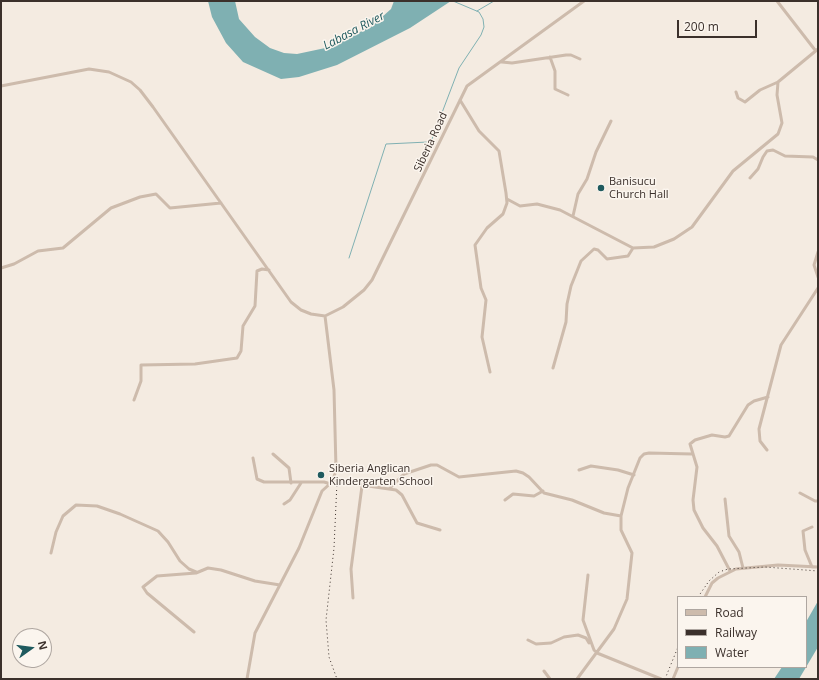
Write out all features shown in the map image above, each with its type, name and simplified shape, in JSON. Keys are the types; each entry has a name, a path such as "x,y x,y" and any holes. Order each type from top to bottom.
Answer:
{"street":[{"name":"Siberia Road","path":"325,316 343,307 364,290 372,280 424,178 467,86 584,1"},
{"path":"736,92 738,98 745,102 749,100 760,90 778,82 817,50 776,1"},
{"path":"501,62 512,63 571,55 580,59"},
{"path":"550,57 554,71 555,89 568,95"},
{"path":"1,86 89,69 109,72 121,76 140,90 185,150 295,306 311,314 325,316 334,390 336,421 336,470 332,482 322,491 315,513 254,637 248,679"},
{"path":"507,199 520,206 538,204 545,205 574,216 633,248 654,247 674,239 692,227 733,171 778,134 782,123 777,95 778,82"},
{"path":"460,100 479,131 499,151 507,199 503,214 487,228 475,245 481,288 486,300 482,337 490,372"},
{"path":"574,216 578,194 587,179 596,152 612,121"},
{"path":"750,178 758,170 762,157 767,151 773,150 785,156 813,157 818,160"},
{"path":"1,268 14,264 38,251 63,248 111,208 140,197 156,194 170,208 221,203"},
{"path":"552,368 566,322 567,304 571,286 581,261 591,250 598,250 607,259 628,256 633,248"},
{"path":"818,252 814,265 818,277"},
{"path":"134,400 141,381 141,365 195,364 237,358 241,351 243,326 255,306 257,272 262,269 269,270"},
{"path":"766,450 762,446 758,437 784,339 818,288"},
{"path":"730,571 716,546 703,528 694,510 693,500 697,472 689,446 692,442 712,435 725,437 729,436 748,405 754,401 768,397"},
{"path":"273,454 289,468 291,483"},
{"path":"577,679 614,629 628,595 632,553 621,530 621,516 634,475 644,454 692,454"},
{"path":"253,458 255,476 259,481 266,483 332,482 390,488 402,495 417,523 440,530"},
{"path":"390,488 404,474 431,464 437,465 459,477 516,471 523,473 543,491 549,494 572,500 604,513 621,516"},
{"path":"579,470 590,466 618,470 634,475"},
{"path":"284,504 290,500 301,483"},
{"path":"353,598 351,569 362,486"},
{"path":"505,500 513,494 534,496 543,491"},
{"path":"800,493 815,501 818,501"},
{"path":"725,499 730,540 739,552 743,568"},
{"path":"50,553 56,532 63,516 76,505 97,506 120,514 158,531 168,542 180,561 189,569 198,572"},
{"path":"812,527 803,531 805,550 812,567"},
{"path":"706,596 712,583 730,571 743,568 778,565 818,567"},
{"path":"194,632 146,593 143,587 157,576 198,572 208,568 255,581 280,585"},
{"path":"588,575 583,620 592,646"},
{"path":"528,640 536,644 551,643 564,637 578,635 586,638 597,653 661,679"},
{"path":"672,679 678,668"},
{"path":"544,671 550,679"}],"water":[{"path":"208,1 235,1 239,19 255,37 270,48 284,53 297,54 330,47 372,26 391,9 394,1 451,1 410,28 337,65 299,77 281,79 243,62 226,43 212,17"},
{"path":"818,601 818,647 807,666 807,620"},
{"path":"781,668 806,668 799,679 774,679"}],"waterway":[{"path":"349,258 386,144 428,142 432,139 459,68 481,35 484,27 483,19 479,12 453,1"},
{"path":"477,11 494,1"}],"railway":[{"path":"337,482 334,548 326,620 329,657 337,679"},
{"path":"699,596 709,581 719,572 728,569 765,567 818,571"},
{"path":"665,679 677,649"}],"place":[{"name":"Banisucu Church Hall","path":"601,188"},
{"name":"Siberia Anglican Kindergarten School","path":"321,475"}],"water label":[{"name":"Labasa River","path":"354,31"}]}
